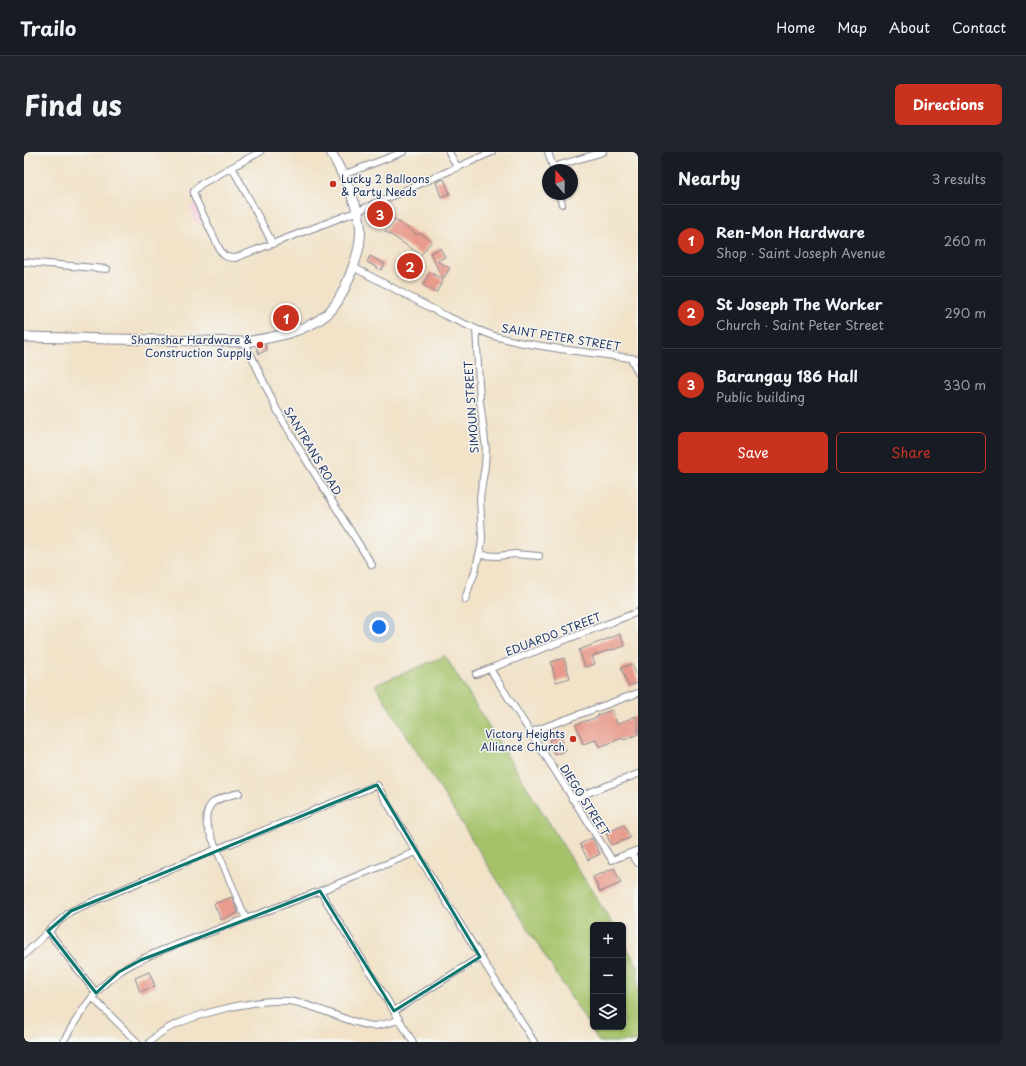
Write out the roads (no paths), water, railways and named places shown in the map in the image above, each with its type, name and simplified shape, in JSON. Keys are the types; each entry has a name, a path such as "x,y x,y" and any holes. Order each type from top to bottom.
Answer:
{"main road":[{"path":"24,336 245,342 288,334 309,325 326,315 337,302 347,284 358,251 360,238 358,211 344,175 331,152"}],"street":[{"path":"260,152 201,184 194,190 196,200 221,252 228,258 235,258 358,211 492,152"},
{"path":"344,175 389,154 403,152"},
{"path":"449,152 457,167"},
{"path":"548,152 552,164"},
{"path":"566,164 603,152"},
{"path":"232,167 273,244"},
{"path":"561,200 562,204"},
{"path":"24,262 107,269"},
{"name":"SAINT PETER STREET","path":"353,267 444,315 494,336 518,342 560,349 635,359"},
{"name":"SIMOUN STREET","path":"465,600 480,555 482,538 480,497 486,449 480,401 476,329"},
{"name":"SANTRANS ROAD","path":"245,342 276,408 303,455 372,565"},
{"path":"635,359 638,373"},
{"path":"480,555 498,556 515,554 539,556"},
{"name":"EDUARDO STREET","path":"476,674 638,612"},
{"name":"DIEGO STREET","path":"490,669 612,860 631,853"},
{"path":"531,732 638,693"},
{"path":"572,799 638,774"},
{"path":"24,955 71,911 217,848 376,785 480,957 534,1042"},
{"path":"239,793 219,798 211,804 206,818 207,826 246,919"},
{"path":"638,850 631,853 638,863"},
{"path":"63,1042 85,1007 108,980 141,960 320,891 416,852"},
{"path":"320,891 413,1042"},
{"path":"48,931 94,995 137,1042"},
{"path":"394,1011 480,957"},
{"path":"150,1042 166,1030 183,1021 243,1004 261,1002 288,1001 308,1006 367,1026 377,1026 399,1020"}],"place":[{"name":"Lucky 2 Balloons & Party Needs","path":"333,184"},
{"name":"Barangay 186 Hall","path":"380,214"},
{"name":"St Joseph The Worker","path":"410,266"},
{"name":"Ren-Mon Hardware","path":"286,318"},
{"name":"Shamshar Hardware & Construction Supply","path":"260,345"},
{"name":"Victory Heights Alliance Church","path":"573,739"}]}
